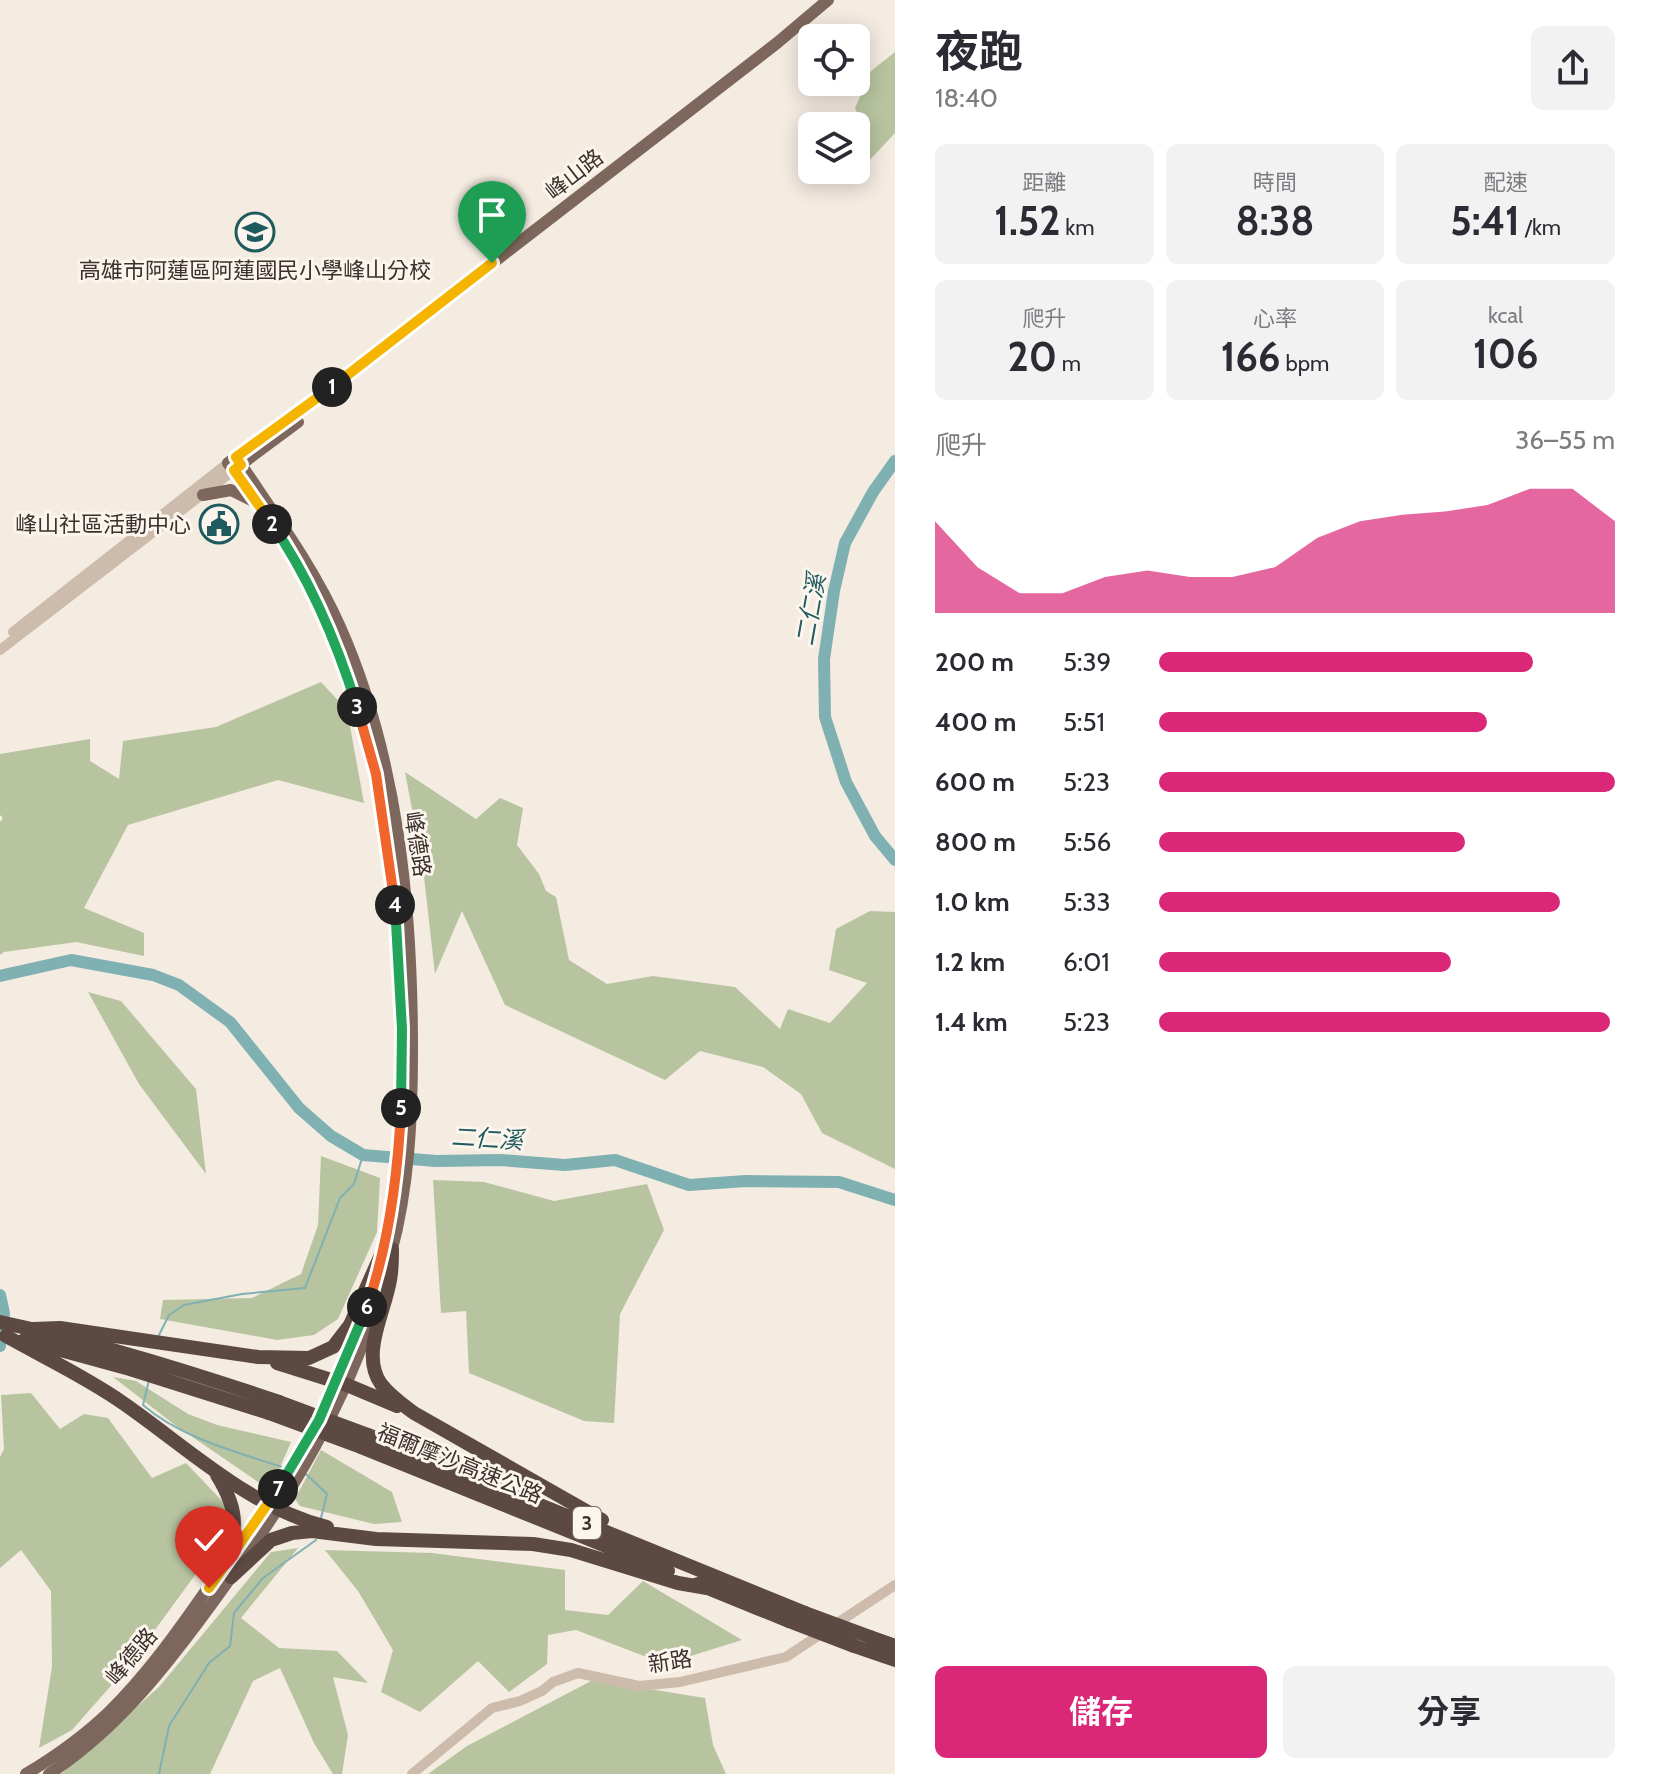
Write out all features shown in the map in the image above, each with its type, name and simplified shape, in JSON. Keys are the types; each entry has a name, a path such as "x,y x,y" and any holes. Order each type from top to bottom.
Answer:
{"highway":[{"path":"33,1329 91,1331 258,1357 309,1358 333,1347 359,1311 389,1245"},
{"path":"389,1245 390,1279 373,1359 381,1384 414,1413 658,1552"},
{"name":"福爾摩沙高速公路","path":"2,1331 33,1329 274,1408 658,1552 805,1613 895,1646"},
{"path":"2,1331 90,1381 214,1472 274,1507 314,1523 376,1539"},
{"name":"福爾摩沙高速公路","path":"2,1331 203,1384"},
{"path":"258,1357 342,1384 414,1413"},
{"name":"福爾摩沙高速公路","path":"365,1441 707,1588 895,1660"},
{"path":"209,1588 231,1542 236,1518 228,1493 214,1472"},
{"path":"231,1577 271,1540 312,1531 376,1539 533,1544 571,1550 678,1583 707,1588"}],"main road":[{"name":"峰山路","path":"235,464 777,43 828,0"},
{"name":"峰山路","path":"235,464 263,449 781,49 838,0"},
{"path":"260,500 254,472 263,449"},
{"name":"峰德路","path":"49,1774 78,1755 120,1718 168,1664 231,1577 287,1486 314,1441 370,1322 405,1181 410,1127 405,950 369,744 350,685 311,591 260,500 235,464"},
{"path":"203,495 231,490 260,500"},
{"name":"峰德路","path":"26,1774 65,1749 110,1711 154,1661 274,1507"}],"street":[{"name":"峰山路","path":"0,650 203,495 235,464"},
{"name":"峰山路","path":"0,642 235,464"},
{"name":"新路","path":"412,1774 492,1708 520,1701 553,1682 578,1673 639,1686 680,1682 786,1657 895,1585"}],"green space":[{"path":"895,52 895,133 870,160 870,112 857,112 855,108 860,96 870,96 871,71"},
{"path":"321,682 347,710 364,803 278,780 128,825 84,908 144,933 144,956 76,942 0,955 0,822 3,818 0,815 0,754 90,739 90,761 119,779 123,741 216,727"},
{"path":"405,772 476,819 500,798 523,808 517,845 539,874 546,891 556,897 569,960 607,984 653,976 735,987 780,1029 788,1009 830,1023 867,983 829,970 836,929 870,911 895,912 895,1169 822,1133 801,1094 763,1067 700,1051 665,1080 505,1005 462,911 435,974 423,868"},
{"path":"88,992 121,1001 196,1089 206,1174 139,1084"},
{"path":"321,1156 380,1178 377,1232 338,1319 314,1335 277,1340 160,1319 163,1300 252,1298 301,1274 318,1225"},
{"path":"433,1180 484,1182 554,1201 647,1184 664,1230 620,1314 614,1423 584,1421 469,1373 466,1311 441,1313"},
{"path":"113,1377 136,1381 188,1414 217,1425 291,1442 277,1474 261,1484 175,1425"},
{"path":"31,1393 60,1429 84,1414 108,1418 152,1478 186,1463 225,1504 225,1534 130,1664 72,1730 39,1748 52,1667 51,1591 21,1550 0,1568 0,1457 4,1449 1,1395"},
{"path":"321,1450 392,1492 402,1522 374,1524 300,1506 295,1499"},
{"path":"298,1548 241,1618 279,1648 337,1651 368,1683 333,1677 348,1735 342,1774 333,1774 314,1743 280,1668 253,1681 210,1774 61,1774 159,1687 271,1552"},
{"path":"325,1550 432,1553 565,1570 565,1610 608,1615 643,1581 742,1640 665,1664 576,1630 548,1635 547,1664 509,1692 478,1661 420,1712 381,1692 393,1650 358,1591"},
{"path":"593,1680 705,1698 713,1745 726,1774 428,1774 467,1746"}],"waterway":[{"name":"二仁溪","path":"895,461 873,492 845,543 824,659 825,717 846,782 875,836 895,860"},
{"name":"二仁溪","path":"0,976 71,960 153,975 179,985 230,1022 299,1108 331,1136 363,1155 565,1165 615,1160 689,1185 746,1181 839,1182 895,1200"},
{"path":"159,1335 169,1315 184,1305 242,1294 305,1288 340,1198 354,1184 363,1155"},
{"name":"二仁溪","path":"0,1295 4,1313 0,1346"},
{"path":"149,1380 143,1405 158,1417 210,1443 285,1468"},
{"path":"306,1474 327,1494 321,1518"},
{"path":"159,1774 169,1726 209,1663 230,1646 234,1613 263,1578 316,1540"}],"place":[{"name":"高雄市阿蓮區阿蓮國民小學峰山分校","path":"255,232"},
{"name":"峰山社區活動中心","path":"219,524"}],"route":[{"path":"209,1588 269,1503 308,1440 360,1326 386,1240 397,1168 402,1092 395,900 369,744 340,656 313,595 285,543 234,470 241,465 236,457 492,263"}]}
